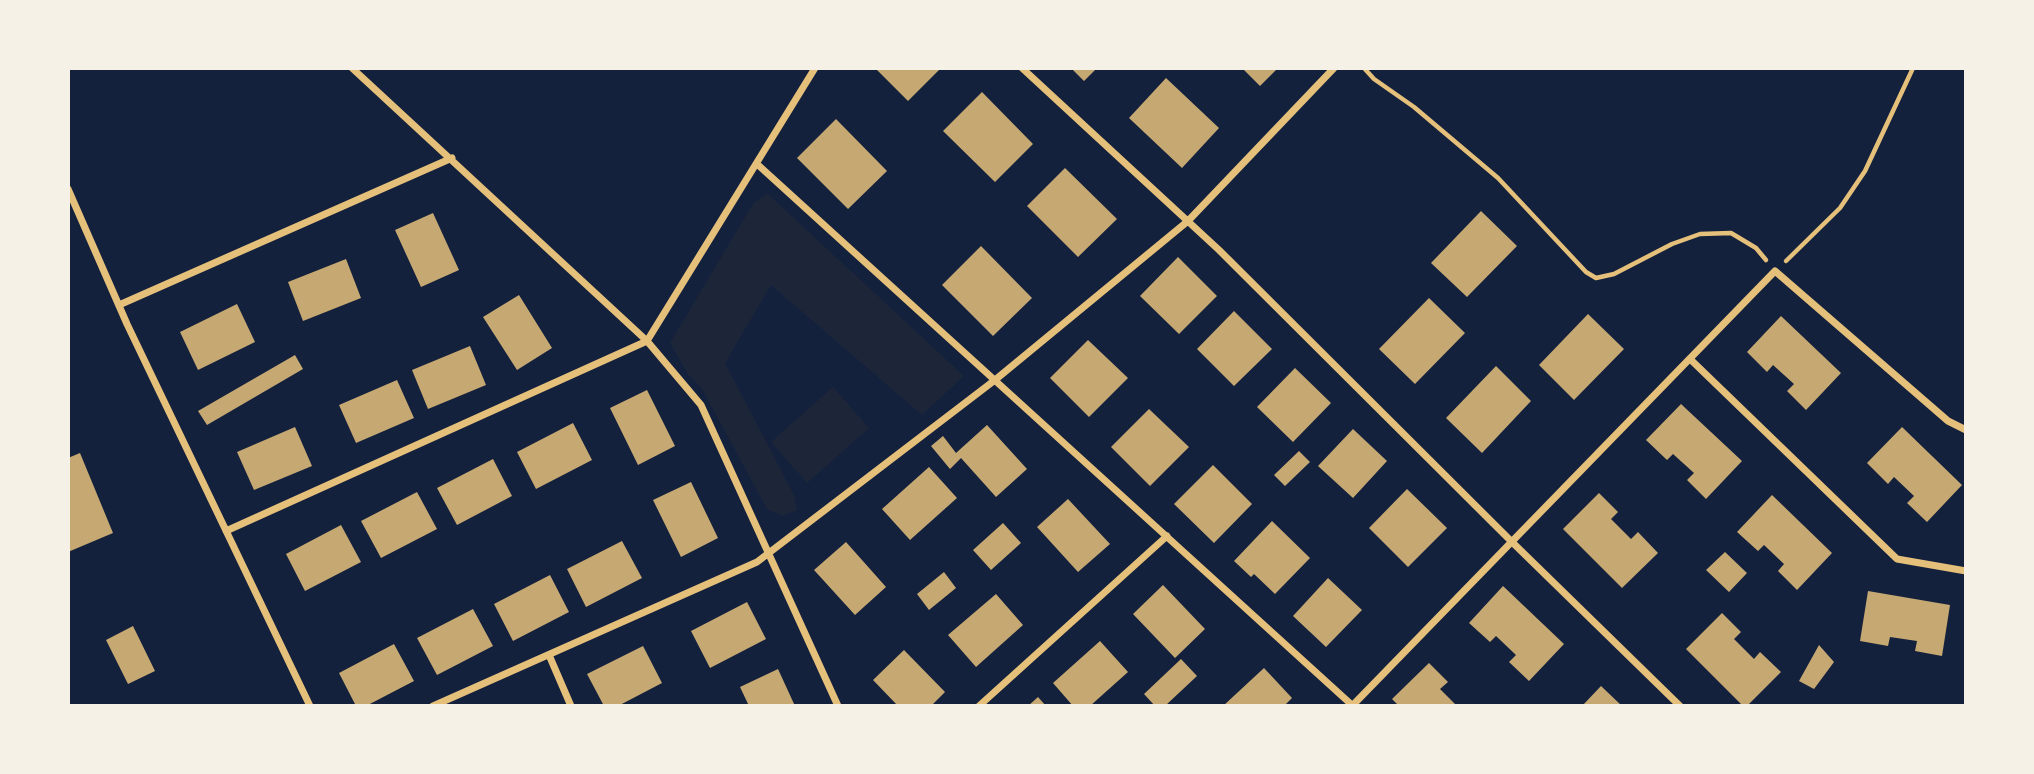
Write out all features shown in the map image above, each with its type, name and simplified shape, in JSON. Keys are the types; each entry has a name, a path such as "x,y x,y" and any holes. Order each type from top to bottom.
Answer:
{"street":[{"path":"352,68 647,341 701,405 838,706"},
{"path":"226,531 647,341 816,68"},
{"path":"1022,68 1188,221 1681,706"},
{"path":"433,706 757,562 995,380 1188,221 1334,68"},
{"path":"119,306 452,158"},
{"path":"757,164 1353,706 1775,271 1948,421 1966,429"},
{"path":"68,189 119,306 310,706"},
{"path":"1690,359 1897,559 1966,571"},
{"path":"979,706 1167,536"},
{"path":"549,655 571,706"}],"path":[{"path":"1364,68 1374,79 1414,107 1497,178 1586,272 1596,278 1614,274 1672,244 1700,234 1731,233 1756,248 1775,271 1840,208 1865,171 1913,68"}],"shaded area":[{"path":"768,194 964,376 922,415 771,285 725,363 794,495 797,510 782,516 767,509 702,389 688,374 670,343 754,202"},
{"path":"833,387 869,428 807,483 771,442"}],"building":[{"path":"875,68 941,68 908,101"},
{"path":"1071,68 1097,68 1084,81"},
{"path":"1242,68 1278,68 1260,86"},
{"path":"1166,78 1219,128 1182,168 1129,118"},
{"path":"982,92 1033,144 995,182 943,131"},
{"path":"836,119 887,171 848,209 797,158"},
{"path":"1065,168 1117,219 1078,257 1027,206"},
{"path":"1481,211 1517,246 1467,297 1431,263"},
{"path":"433,213 459,270 421,287 395,230"},
{"path":"981,246 1032,298 993,336 942,285"},
{"path":"1178,257 1217,296 1179,334 1140,296"},
{"path":"346,259 361,298 303,321 288,282"},
{"path":"519,295 552,348 517,370 483,317"},
{"path":"1429,298 1465,333 1415,384 1379,349"},
{"path":"237,304 255,342 198,370 180,332"},
{"path":"1234,311 1272,349 1234,386 1197,349"},
{"path":"1588,314 1624,349 1574,400 1539,365"},
{"path":"1781,316 1841,373 1806,410 1787,391 1794,384 1773,365 1767,372 1747,352"},
{"path":"1088,340 1128,378 1089,417 1050,378"},
{"path":"470,346 486,385 428,409 412,370"},
{"path":"295,355 303,369 207,425 198,411"},
{"path":"1496,366 1531,401 1482,453 1446,418"},
{"path":"1295,368 1331,403 1293,442 1257,407"},
{"path":"397,380 414,418 356,443 339,405"},
{"path":"647,390 675,446 638,465 610,408"},
{"path":"1681,404 1742,461 1706,499 1687,480 1694,473 1673,454 1667,460 1646,440"},
{"path":"1149,409 1189,447 1150,486 1111,447"},
{"path":"573,423 592,460 536,489 517,452"},
{"path":"987,425 1027,469 996,497 961,458 950,469 931,446 943,436 956,453"},
{"path":"295,427 312,466 254,490 237,452"},
{"path":"1902,427 1962,485 1927,522 1907,503 1914,496 1894,477 1888,484 1867,463"},
{"path":"1353,429 1387,461 1353,498 1318,466"},
{"path":"1299,451 1310,462 1285,486 1274,475"},
{"path":"80,453 113,533 68,552 68,458"},
{"path":"493,459 512,496 457,525 437,488"},
{"path":"1213,465 1252,504 1214,543 1174,504"},
{"path":"929,467 957,498 910,540 882,509"},
{"path":"691,482 718,538 681,557 653,500"},
{"path":"1407,489 1447,528 1408,567 1369,528"},
{"path":"417,492 437,529 381,558 361,521"},
{"path":"1599,493 1618,512 1611,519 1631,539 1638,532 1658,553 1622,588 1563,529"},
{"path":"1772,495 1832,553 1797,590 1778,571 1784,564 1764,545 1758,551 1737,532"},
{"path":"1068,499 1110,544 1078,572 1037,527"},
{"path":"1272,521 1310,558 1275,594 1254,574 1251,577 1234,561"},
{"path":"1003,523 1021,543 991,570 973,550"},
{"path":"341,525 361,562 305,591 286,554"},
{"path":"622,541 642,578 586,607 567,569"},
{"path":"846,542 886,587 855,615 814,570"},
{"path":"1725,552 1747,573 1729,592 1706,570"},
{"path":"944,572 956,588 929,610 917,594"},
{"path":"550,575 569,612 513,641 494,604"},
{"path":"1328,578 1362,610 1326,647 1293,616"},
{"path":"1163,585 1205,629 1175,658 1133,614"},
{"path":"1503,586 1564,644 1529,681 1509,662 1516,655 1496,636 1490,642 1469,623"},
{"path":"1868,591 1950,605 1942,656 1915,651 1917,641 1890,637 1888,646 1860,641"},
{"path":"996,594 1023,625 976,667 948,635"},
{"path":"747,602 766,639 710,668 691,631"},
{"path":"473,609 493,646 437,675 417,638"},
{"path":"1722,613 1741,632 1734,639 1754,659 1760,652 1781,672 1747,706 1743,706 1686,649"},
{"path":"133,626 155,671 128,684 106,640"},
{"path":"1100,641 1128,672 1090,706 1073,706 1053,683"},
{"path":"394,644 414,681 366,706 356,706 339,673"},
{"path":"1819,645 1834,662 1814,689 1799,681"},
{"path":"643,646 662,683 618,706 604,706 587,674"},
{"path":"904,650 945,692 931,706 898,706 873,680"},
{"path":"1181,659 1197,676 1165,706 1155,706 1144,694"},
{"path":"1429,663 1448,682 1440,689 1457,706 1399,706 1392,699"},
{"path":"1264,668 1292,698 1284,706 1223,706"},
{"path":"778,669 795,706 749,706 740,687"},
{"path":"1601,686 1622,706 1582,706"},
{"path":"1038,697 1046,706 1028,706"}]}
